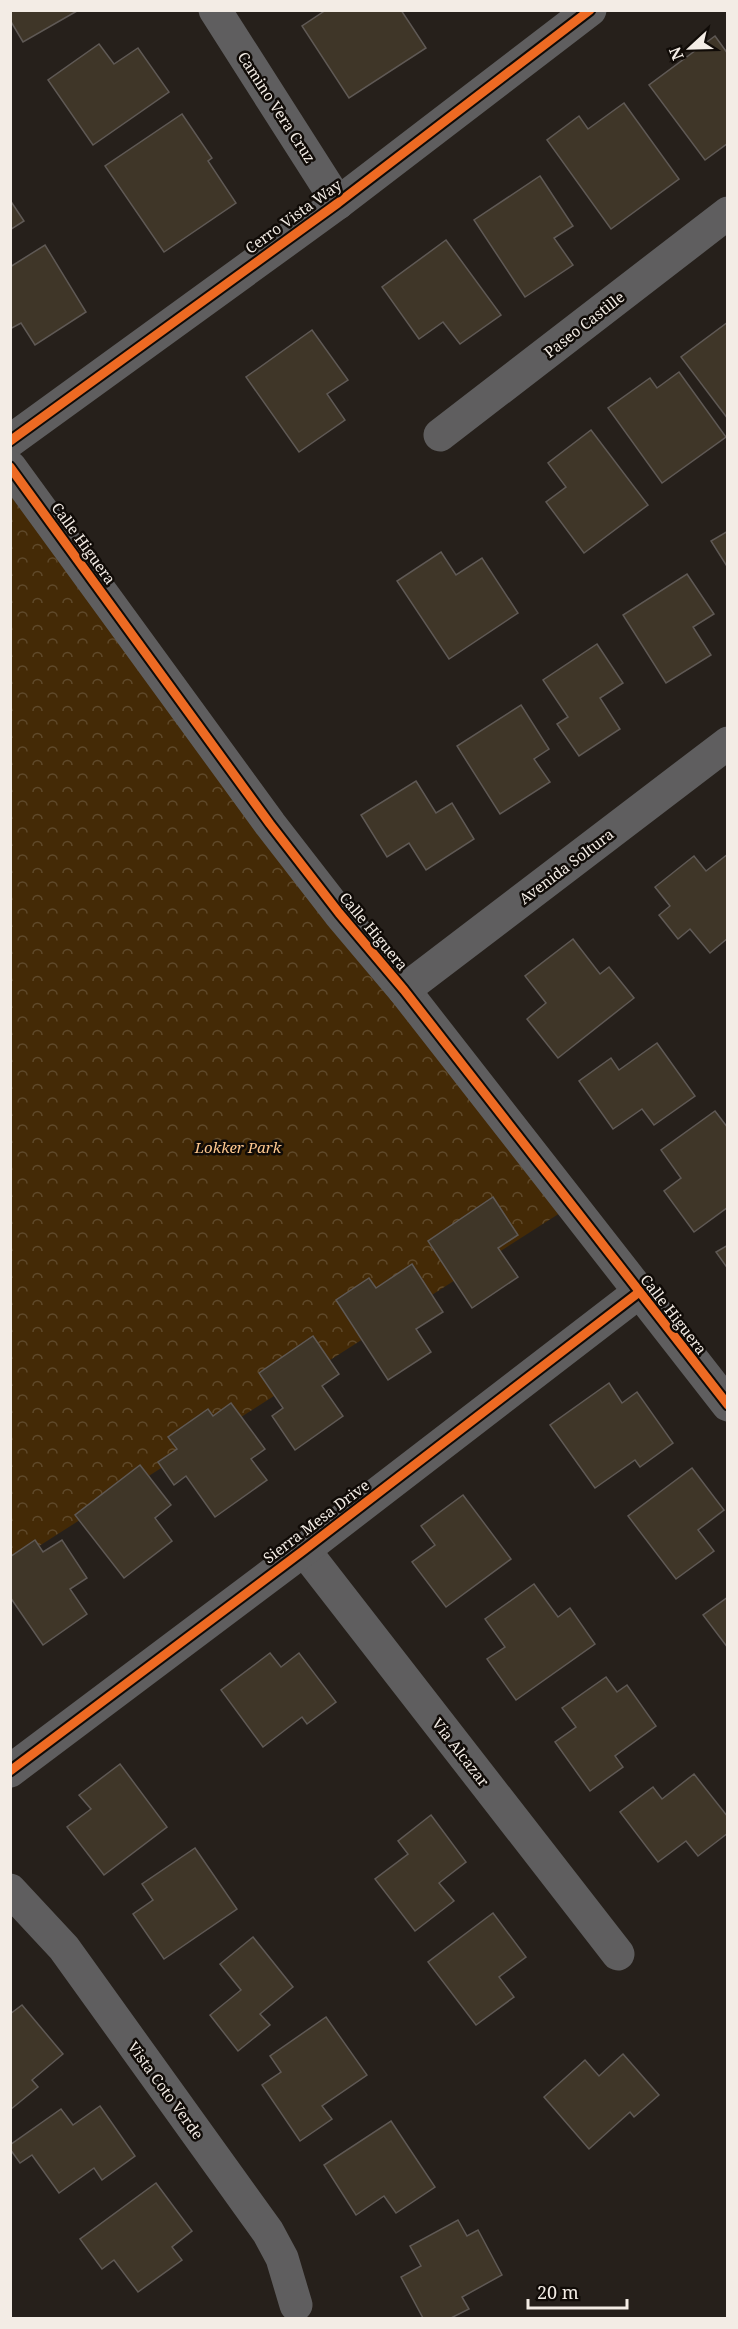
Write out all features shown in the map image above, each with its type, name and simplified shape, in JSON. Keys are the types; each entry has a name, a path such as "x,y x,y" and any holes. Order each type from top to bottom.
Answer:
{"street":[{"name":"Camino Vera Cruz","path":"215,10 338,203"},
{"name":"Cerro Vista Way","path":"10,441 338,203 590,10"},
{"name":"Paseo Castille","path":"440,435 728,213"},
{"name":"Calle Higuera","path":"10,467 270,824 339,913 404,990 638,1293 728,1405"},
{"name":"Avenida Soltura","path":"404,990 727,744"},
{"name":"Sierra Mesa Drive","path":"10,1771 304,1550 638,1293"},
{"name":"Via Alcazar","path":"304,1550 618,1954"},
{"name":"Vista Coto Verde","path":"10,1890 64,1948 268,2232 282,2258 296,2305"}],"green space":[{"name":"Lokker Park","path":"10,467 571,1206 11,1564 10,1564"}],"building":[{"path":"10,10 77,11 23,42 10,20"},
{"path":"326,10 401,10 426,48 349,98 302,26"},
{"path":"715,36 728,54 728,143 705,160 649,85"},
{"path":"99,44 114,64 138,48 169,92 93,145 48,80"},
{"path":"624,103 679,179 611,229 547,140 579,116 588,129"},
{"path":"182,114 212,158 208,161 236,203 164,252 105,166"},
{"path":"540,176 573,226 554,238 573,265 525,297 474,220"},
{"path":"10,200 24,221 10,230"},
{"path":"446,240 501,315 460,344 443,322 419,339 382,287"},
{"path":"45,245 86,312 35,345 21,323 10,329 10,267"},
{"path":"728,322 728,419 681,357"},
{"path":"312,330 348,380 327,394 345,420 299,452 246,377"},
{"path":"679,372 726,437 662,483 608,408 650,378 657,388"},
{"path":"591,430 648,505 584,553 546,502 566,487 548,463"},
{"path":"728,531 728,568 711,541"},
{"path":"441,552 456,575 482,558 518,613 449,659 397,581"},
{"path":"687,574 714,614 693,627 711,655 666,683 623,615"},
{"path":"597,644 623,683 600,698 620,729 579,756 557,724 568,717 543,680"},
{"path":"521,705 549,749 534,759 550,782 500,814 457,746"},
{"path":"416,781 436,813 452,803 474,839 426,870 409,843 387,857 361,815"},
{"path":"728,854 728,938 710,953 690,929 678,939 659,915 670,906 655,887 694,856 706,871"},
{"path":"573,939 600,974 609,967 634,998 558,1058 527,1019 546,1003 525,976"},
{"path":"657,1043 695,1096 654,1125 642,1109 613,1129 579,1081 611,1058 619,1070"},
{"path":"715,1111 728,1128 728,1207 694,1232 664,1191 681,1178 661,1150"},
{"path":"493,1197 518,1235 498,1248 518,1277 472,1308 428,1241"},
{"path":"728,1245 728,1269 716,1252"},
{"path":"412,1264 443,1312 416,1329 431,1352 388,1380 336,1300 369,1278 376,1288"},
{"path":"313,1336 339,1374 322,1386 343,1416 295,1450 272,1416 283,1408 259,1373"},
{"path":"609,1383 622,1403 637,1392 673,1443 640,1467 635,1460 595,1488 550,1425"},
{"path":"231,1403 265,1449 251,1459 267,1480 215,1517 186,1476 174,1485 158,1462 177,1449 168,1437 208,1409 213,1416"},
{"path":"140,1465 171,1505 155,1518 172,1541 124,1578 75,1515"},
{"path":"692,1468 724,1510 698,1530 714,1551 676,1579 628,1516"},
{"path":"463,1495 511,1559 446,1607 412,1562 435,1545 421,1526"},
{"path":"35,1540 43,1552 62,1540 87,1578 70,1589 87,1614 43,1645 10,1597 10,1557"},
{"path":"534,1584 558,1617 570,1608 595,1644 516,1700 487,1659 505,1647 485,1619"},
{"path":"728,1597 728,1648 703,1615"},
{"path":"270,1653 281,1667 299,1653 336,1702 307,1724 302,1717 263,1747 221,1690"},
{"path":"606,1677 617,1692 627,1685 656,1726 615,1756 623,1767 590,1791 555,1742 576,1727 562,1708"},
{"path":"120,1764 167,1827 104,1875 67,1827 91,1809 79,1795"},
{"path":"694,1774 728,1817 728,1833 698,1856 686,1841 658,1862 620,1812 653,1787 662,1799"},
{"path":"431,1815 466,1862 439,1883 454,1901 415,1931 375,1879 408,1854 398,1841"},
{"path":"195,1848 237,1909 164,1959 133,1914 153,1900 142,1884"},
{"path":"493,1913 526,1957 499,1977 514,1997 476,2025 428,1962"},
{"path":"253,1937 293,1987 260,2014 270,2025 238,2051 210,2015 241,1990 220,1964"},
{"path":"22,2005 63,2054 32,2080 38,2087 10,2110 10,2014"},
{"path":"326,2017 367,2075 322,2106 332,2119 300,2141 262,2085 281,2072 270,2056"},
{"path":"623,2054 659,2095 634,2117 630,2112 589,2149 544,2097 585,2060 599,2076"},
{"path":"100,2106 135,2156 102,2180 94,2168 59,2193 32,2155 20,2163 10,2149 10,2145 61,2109 73,2125"},
{"path":"391,2121 435,2187 396,2213 384,2196 356,2215 324,2165"},
{"path":"156,2183 192,2231 172,2247 182,2260 138,2292 114,2260 102,2269 80,2239"},
{"path":"458,2220 467,2236 478,2230 502,2275 462,2297 469,2309 451,2318 423,2318 401,2277 421,2266 410,2246"}],"cycle path":[{"path":"10,441 338,203 590,10"},
{"path":"10,467 270,824 339,913 404,990 728,1405"},
{"path":"10,1771 304,1550 638,1293"}]}
